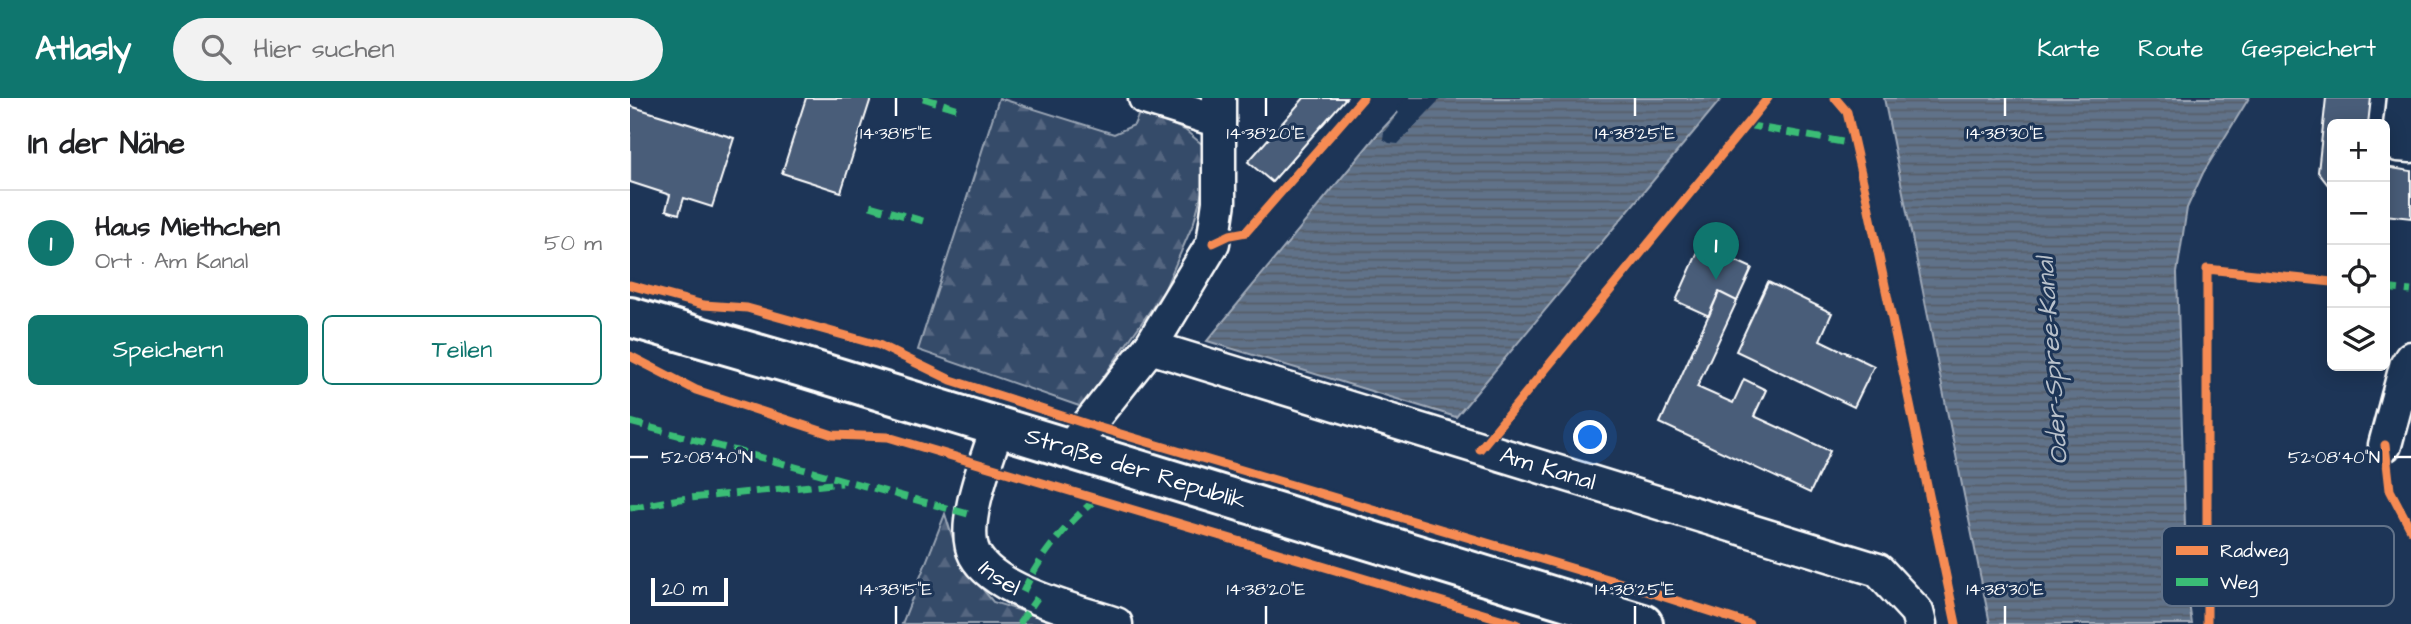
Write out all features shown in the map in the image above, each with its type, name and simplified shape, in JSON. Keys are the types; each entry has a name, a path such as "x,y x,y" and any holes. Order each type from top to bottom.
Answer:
{"main road":[{"name":"Straße der Republik","path":"630,317 998,426 1643,624"}],"street":[{"path":"1069,449 1150,347 1213,243 1219,202 1219,109 1145,98"},
{"path":"2403,98 2398,145 2411,146"},
{"name":"Am Kanal","path":"1150,347 1878,570 1917,612 1920,624"},
{"path":"2385,445 2406,366 2411,358"},
{"name":"Insel","path":"998,426 973,505 971,535 974,554 985,568 1003,582 1037,597 1116,624"}],"green space":[{"path":"999,98 1114,134 1134,125 1140,111 1185,130 1203,145 1209,166 1194,222 1164,291 1082,407 918,350"},
{"path":"945,514 960,561 993,602 1062,624 902,624"}],"water":[{"path":"1411,98 1722,98 1456,417 1207,341 1376,136"},
{"name":"Oder-Spree-Kanal","path":"1884,98 2249,98 2203,173 2187,208 2177,273 2185,526 2162,526 2162,606 2189,606 2192,624 1990,624"}],"pier":[{"path":"1406,98 1441,98 1398,144 1389,143 1383,139 1384,132 1399,113 1396,110"}],"building":[{"path":"806,98 871,98 841,192 782,173"},
{"path":"1304,98 1346,98 1272,182 1248,162"},
{"path":"2326,98 2371,98 2369,119 2327,119 2327,184 2318,172"},
{"path":"630,106 734,138 712,207 684,198 679,214 666,210 670,195 630,182"},
{"path":"2390,168 2411,171 2411,218 2390,216"},
{"path":"1701,245 1752,268 1737,301 1719,292 1709,316 1676,301"},
{"path":"1768,282 1832,313 1820,340 1874,366 1854,407 1736,351"},
{"path":"1719,292 1737,301 1697,387 1733,403 1744,379 1766,390 1754,416 1830,451 1810,493 1660,423"}],"marked path":[{"path":"923,98 959,109"},
{"path":"1746,125 1854,144"},
{"path":"870,206 923,221"},
{"path":"2390,289 2411,291"},
{"path":"630,422 972,515"},
{"path":"630,508 680,499 842,483"},
{"path":"1023,592 1055,541 1096,499"},
{"path":"1019,624 1037,598"}],"cycle path":[{"path":"1213,243 1230,235 1246,232 1363,98"},
{"path":"1480,449 1768,98"},
{"path":"1835,98 1847,112 1956,624"},
{"path":"2207,526 2207,269 2327,281"},
{"path":"630,285 704,305 747,308 879,345 951,380 1087,424 1618,582 1749,624"},
{"path":"630,356 696,390 833,435 888,437 1517,624"},
{"path":"2385,445 2390,490 2411,530"},
{"path":"2207,606 2207,624"}],"place":[{"name":"Haus Miethchen","path":"1716,280"}]}
